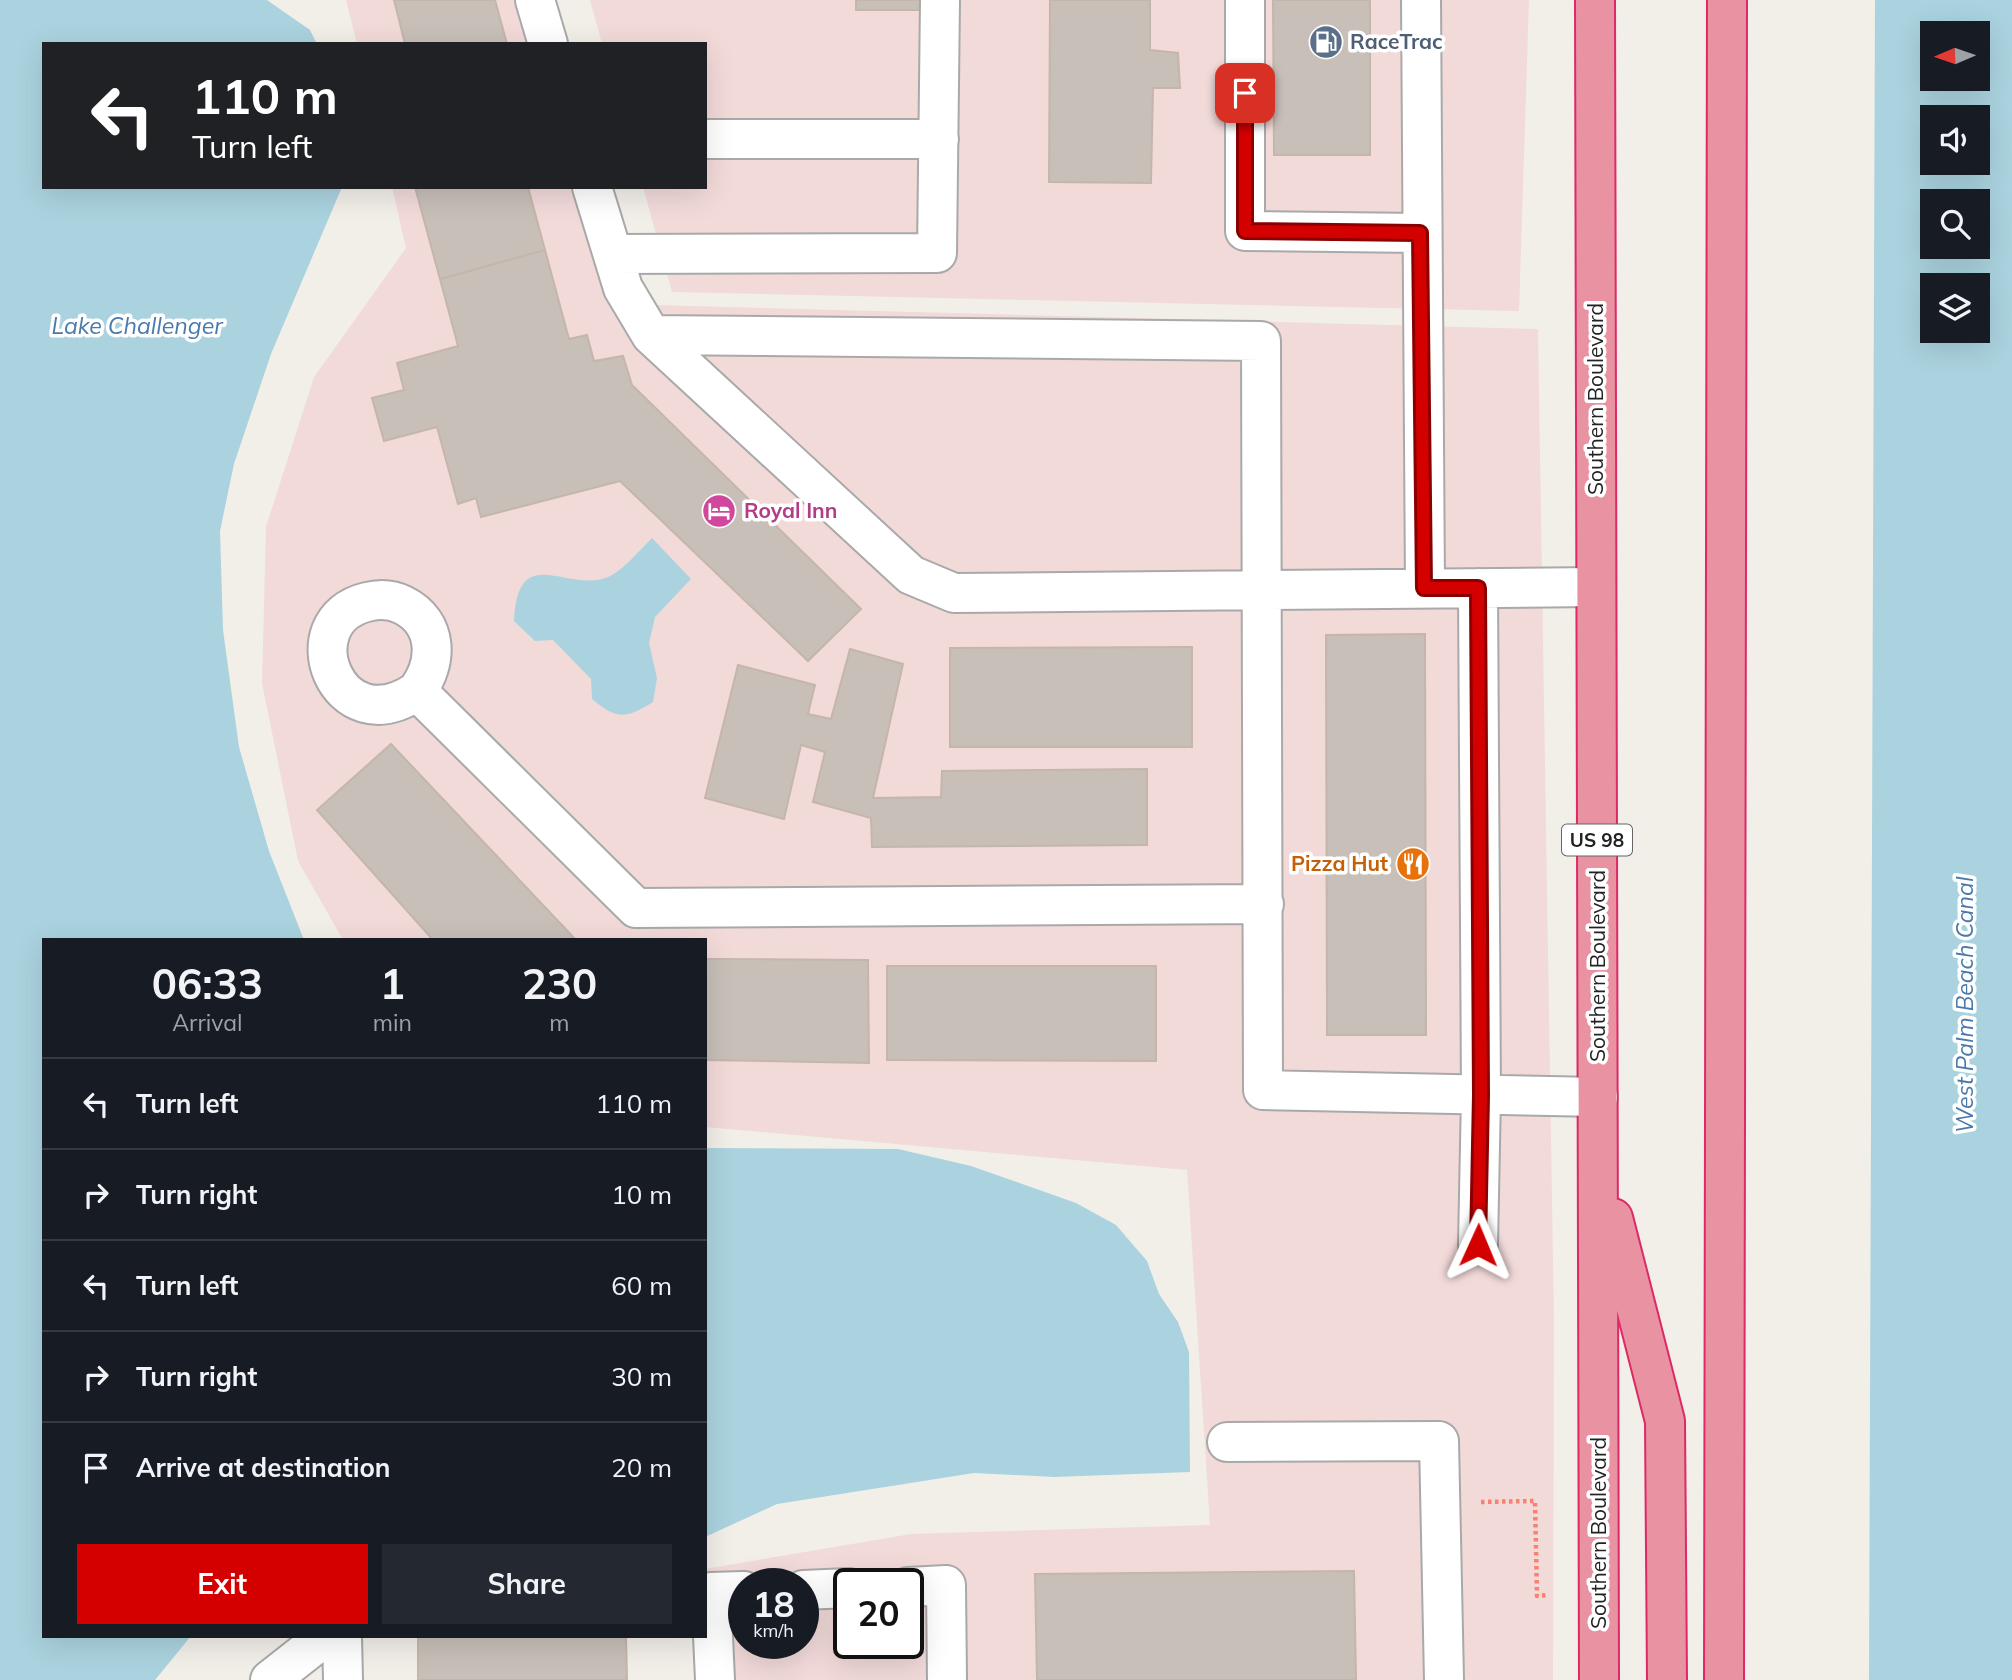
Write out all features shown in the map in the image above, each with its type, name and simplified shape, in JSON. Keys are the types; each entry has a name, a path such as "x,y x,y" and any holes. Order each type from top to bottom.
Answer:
{"highway":[{"name":"Southern Boulevard","path":"1595,0 1600,1680"},
{"path":"1724,1680 1727,0"},
{"path":"1598,1162 1665,1421 1667,1680"}],"lane":[{"path":"535,0 547,42"},
{"path":"613,254 937,253 940,0"},
{"path":"1245,0 1245,231 1420,233"},
{"path":"1421,0 1420,233 1424,588"},
{"path":"707,139 939,139"},
{"path":"593,189 624,289 651,335 911,575 954,593 1597,587"},
{"path":"651,335 1261,341 1263,1090 1598,1097"},
{"path":"1478,588 1481,1095 1478,1245"},
{"path":"417,691 636,908 1264,904"},
{"path":"1227,1442 1439,1441 1444,1680"},
{"path":"924,1587 946,1586 947,1680"},
{"path":"715,1680 712,1592 728,1592"},
{"path":"270,1680 323,1638"},
{"path":"342,1638 343,1680"}],"path":[{"path":"1472,1502 1535,1501 1537,1596 1548,1595"}],"shaded area":[{"path":"346,0 526,0 538,42 356,42"},
{"path":"590,0 1529,0 1519,311 672,292 644,189 707,189 707,42 601,42"},
{"path":"392,189 583,189 618,304 1538,329 1554,1323 1553,1680 697,1680 705,1638 707,1638 707,1569 911,1534 1210,1525 1187,1170 707,1127 707,938 342,938 298,861 262,683 266,527 314,377 406,248"}],"water":[{"name":"Lake Challenger","path":"0,0 267,0 310,30 316,42 42,42 42,189 341,189 271,354 234,464 220,531 223,630 239,747 269,851 303,938 42,938 42,1638 189,1638 155,1680 0,1680"},
{"name":"West Palm Beach Canal","path":"1875,0 2012,0 2012,1680 1869,1680"},
{"path":"652,538 691,579 655,617 649,643 657,678 653,702 635,712 615,714 592,699 591,679 553,640 535,641 514,621 518,596 525,582 536,576 596,580 612,575"},
{"path":"707,1148 898,1149 971,1166 1076,1203 1116,1225 1147,1261 1159,1294 1178,1322 1189,1352 1190,1472 1054,1477 974,1473 777,1504 707,1536"}],"building":[{"path":"394,0 495,0 506,42 404,42"},
{"path":"856,0 925,0 925,10 856,10"},
{"path":"1050,0 1150,0 1150,50 1178,53 1180,88 1153,88 1151,183 1049,182"},
{"path":"1273,0 1370,0 1370,155 1274,155"},
{"path":"416,189 529,189 545,250 440,279"},
{"path":"545,250 569,339 587,335 594,361 623,356 632,385 861,609 808,661 620,481 481,517 476,498 458,504 437,427 384,441 372,398 404,390 397,363 458,346 440,279"},
{"path":"1425,634 1426,1035 1327,1035 1326,635"},
{"path":"1192,647 1192,747 950,747 950,648"},
{"path":"850,649 903,664 873,798 941,797 942,771 1147,769 1147,845 872,847 871,818 813,802 825,752 801,745 784,819 705,798 738,665 815,685 808,714 831,719"},
{"path":"391,744 574,938 431,938 317,810"},
{"path":"707,959 868,960 869,1063 707,1060"},
{"path":"887,966 1156,966 1156,1061 887,1060"},
{"path":"1354,1571 1356,1680 1037,1680 1035,1574"},
{"path":"418,1638 626,1638 627,1680 418,1680"}],"place":[{"name":"RaceTrac","path":"1326,42"},
{"name":"Royal Inn","path":"719,511"},
{"name":"Pizza Hut","path":"1413,864"}],"route":[{"path":"1245,93 1245,231 1420,233 1424,588 1478,588 1481,1095 1478,1245"}]}
